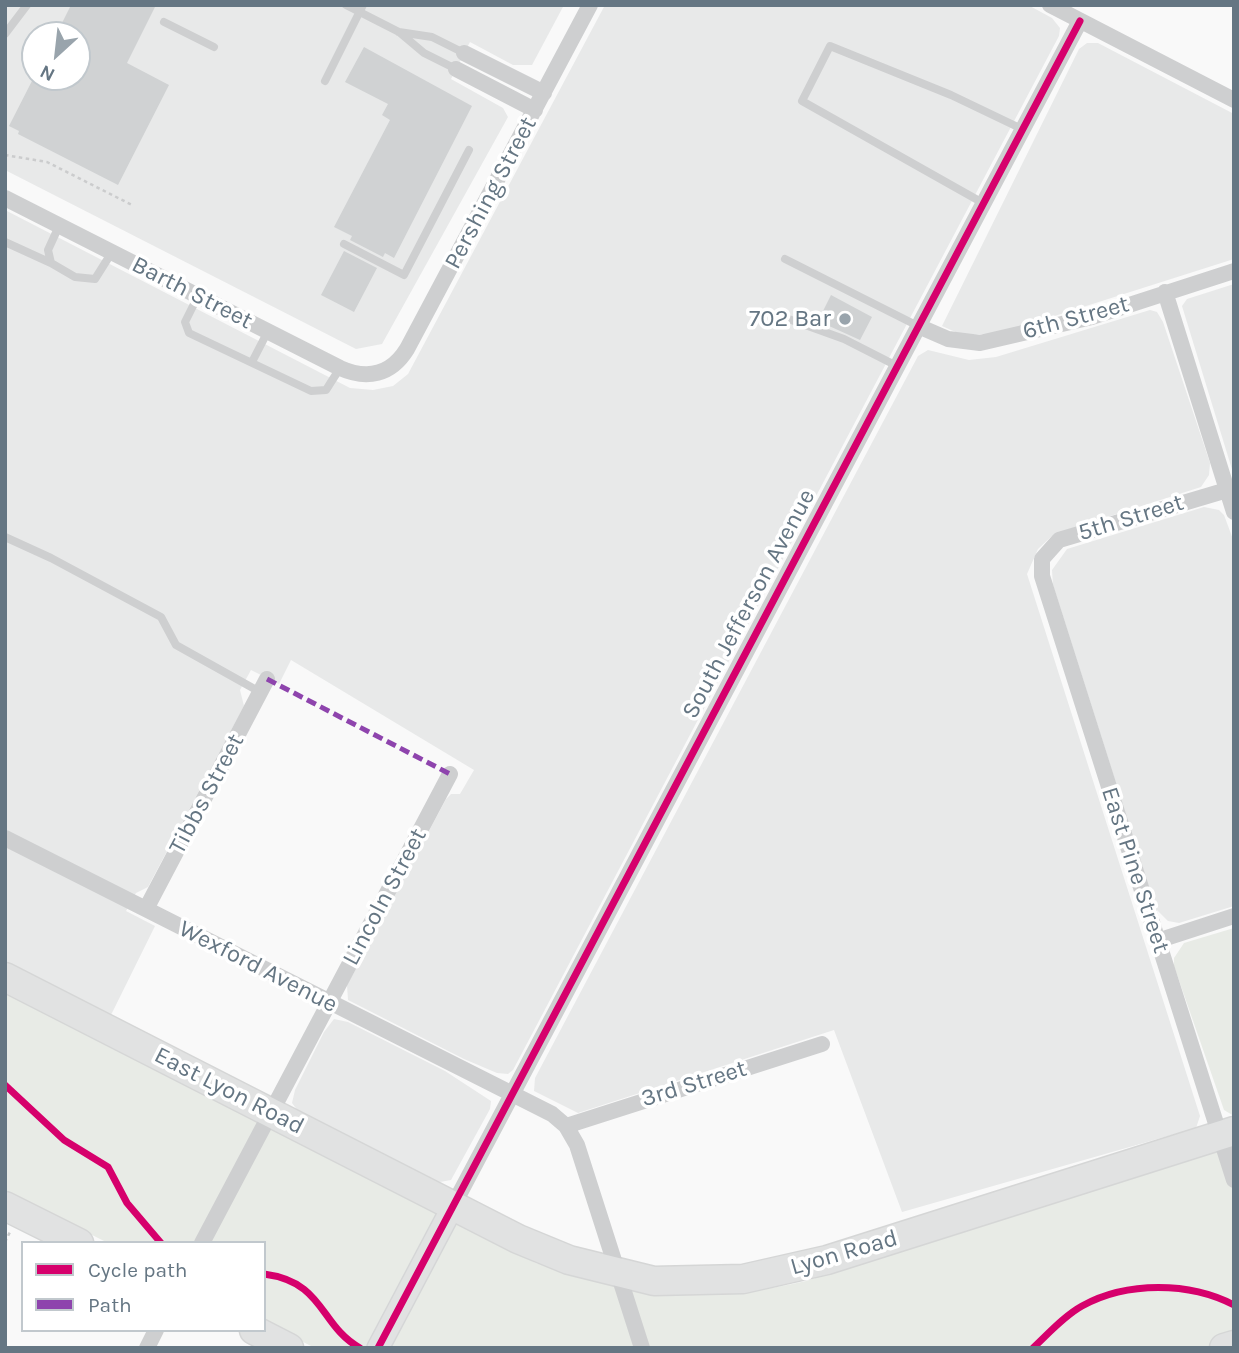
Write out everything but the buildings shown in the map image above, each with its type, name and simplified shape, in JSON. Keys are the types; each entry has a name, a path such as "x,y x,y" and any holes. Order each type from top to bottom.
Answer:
{"highway":[{"name":"East Lyon Road","path":"5,977 453,1206"},
{"name":"Lyon Road","path":"453,1206 569,1260 618,1275 654,1281 743,1279 785,1270 1227,1133"},
{"path":"5,1206 75,1241"},
{"path":"258,1332 289,1348"},
{"path":"1224,1348 1234,1345"}],"street":[{"name":"Pershing Street","path":"382,372 401,360 590,5"},
{"path":"1050,5 1234,100"},
{"name":"South Jefferson Avenue","path":"453,1206 1080,20"},
{"path":"464,53 544,93"},
{"path":"456,69 535,110"},
{"name":"Barth Street","path":"5,198 353,374 382,372"},
{"name":"6th Street","path":"919,326 948,340 980,343 1092,317 1234,271"},
{"path":"1165,292 1234,512"},
{"name":"5th Street","path":"1042,559 1059,540 1227,490"},
{"name":"East Pine Street","path":"1042,559 1042,576 1157,941 1227,1133 1234,1180"},
{"name":"Tibbs Street","path":"146,909 264,686"},
{"name":"Lincoln Street","path":"203,1241 450,774"},
{"name":"Wexford Avenue","path":"5,838 552,1114 566,1126"},
{"path":"1157,941 1234,916"},
{"name":"3rd Street","path":"566,1126 822,1044"},
{"path":"566,1126 577,1145 642,1348"},
{"path":"378,1348 453,1206"},
{"path":"147,1348 155,1332"}],"lane":[{"path":"5,34 27,5"},
{"path":"346,5 361,9 399,32 424,53 456,69"},
{"path":"325,81 361,9"},
{"path":"164,22 214,47"},
{"path":"399,32 432,37 464,53"},
{"path":"984,203 802,101 830,46 902,74 1022,130"},
{"path":"344,244 404,275 469,150"},
{"path":"51,263 48,250 59,226"},
{"path":"5,242 75,277 95,279 112,252"},
{"path":"785,259 919,326"},
{"path":"198,296 186,322 189,332 312,391 326,390 340,368"},
{"path":"783,317 835,336 897,366"},
{"path":"251,362 268,331"},
{"path":"5,537 161,617 176,645 264,686"}],"path":[{"path":"5,155 47,162 132,205"}],"shaded area":[{"path":"5,5 564,5 532,65 513,65 470,42 451,79 503,108 508,117 382,344 356,349 5,170"},
{"path":"605,5 1028,5 1052,18 1060,28 1059,36 513,1070 508,1074 497,1073 464,1059 348,1000 347,985 446,799 451,794 460,794 474,770 291,660 279,684 251,670 240,690 244,706 148,887 136,893 126,911 155,926 111,1015 5,961 5,210 350,388 373,390 393,386 408,374"},
{"path":"1087,43 1098,43 1234,114 1234,259 998,334 962,335 942,326 1079,49"},
{"path":"1234,284 1234,476 1182,306 1187,299"},
{"path":"1150,310 1157,312 1163,322 1210,463 1209,475 1201,487 1054,534 1038,549 1027,574 1200,1116 1196,1128 902,1212 834,1030 578,1113 534,1091 535,1078 918,356 928,350 969,360 996,357"},
{"path":"1204,507 1219,510 1224,515 1234,542 1234,906 1179,923 1168,921 1156,909 1053,585 1052,570 1067,549"},
{"path":"1234,928 1234,1116 1224,1110 1174,966 1174,958 1184,943"},
{"path":"5,992 536,1263 605,1284 638,1290 702,1295 735,1293 806,1281 1234,1146 1234,1348 315,1348 266,1323 266,1241 104,1241 5,1191"},
{"path":"334,1019 348,1022 445,1071 491,1101 490,1109 451,1180 440,1182 430,1179 298,1111 292,1103 295,1090 324,1032"}],"marked path":[{"path":"267,679 450,774"}],"cycle path":[{"path":"378,1348 1080,21"},
{"path":"5,1085 64,1140 108,1167 127,1203 159,1241"},
{"path":"266,1274 299,1286 320,1305 336,1328 360,1348"},
{"path":"1033,1348 1075,1310 1119,1292 1178,1289 1217,1297 1234,1305"}],"place":[{"name":"702 Bar","path":"845,319"}]}
